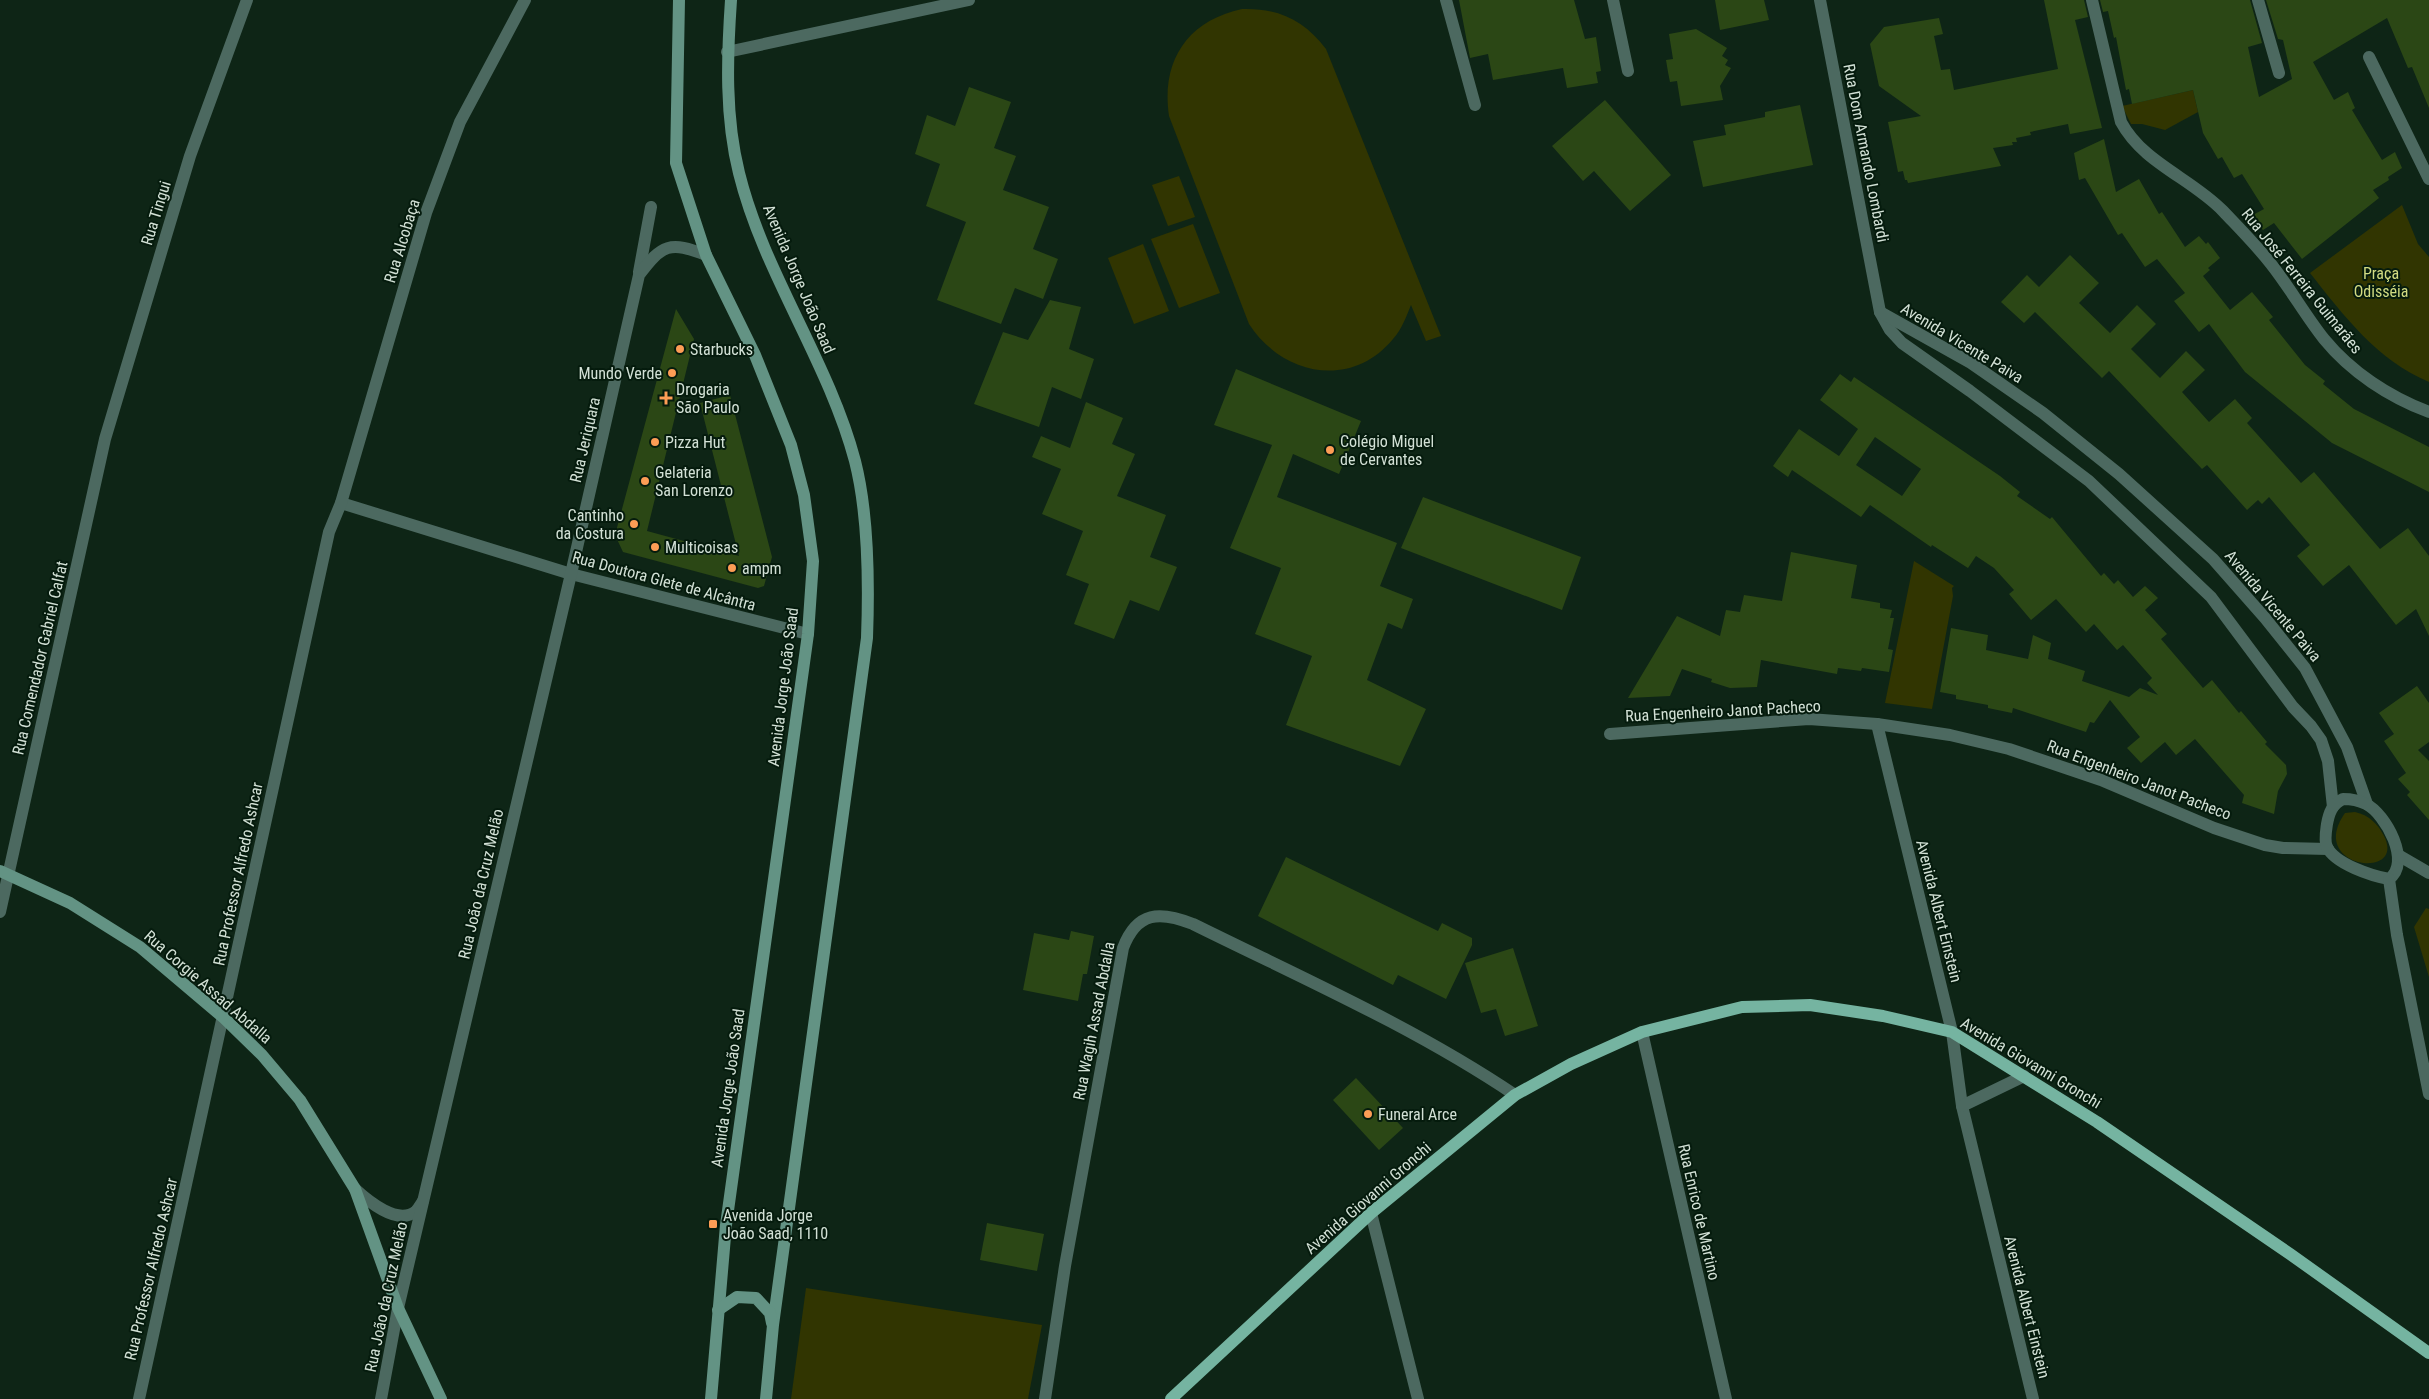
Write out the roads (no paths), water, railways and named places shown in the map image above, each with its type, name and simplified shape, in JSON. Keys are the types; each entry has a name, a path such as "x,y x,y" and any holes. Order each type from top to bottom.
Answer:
{"main road":[{"name":"Avenida Jorge João Saad","path":"679,0 676,163 706,255 756,355 790,445 802,487 813,561 808,634 726,1225 711,1399"},
{"name":"Avenida Jorge João Saad","path":"731,0 727,52 730,122 739,174 781,285 813,351 835,405 855,462 865,527 868,601 867,638 773,1325 766,1399"},
{"name":"Rua Corgie Assad Abdalla","path":"4,873 70,903 140,947 224,1018 262,1055 300,1100 355,1190 398,1308 441,1399"},
{"name":"Avenida Giovanni Gronchi","path":"1171,1399 1371,1213 1515,1095 1571,1064 1642,1032 1742,1007 1810,1005 1883,1016 1952,1032 2097,1122 2274,1243 2429,1353"},
{"path":"718,1310 737,1297 756,1298 770,1313 773,1325"}],"street":[{"name":"Rua Tingui","path":"105,440 190,156 247,0"},
{"name":"Rua Alcobaça","path":"342,503 426,213 460,122 525,0"},
{"path":"727,52 969,0"},
{"path":"1446,0 1475,105"},
{"path":"1613,0 1628,71"},
{"name":"Rua Dom Armando Lombardi","path":"1820,0 1880,312"},
{"name":"Rua José Ferreira Guimarães","path":"2092,0 2121,122 2128,136 2145,152 2198,189 2222,210 2271,264 2325,340 2355,371 2414,406 2429,412"},
{"path":"2258,0 2279,73"},
{"path":"2368,57 2429,179"},
{"path":"639,274 651,207"},
{"name":"Rua Jeriquara","path":"571,574 639,274 653,256 664,249 683,246 706,255"},
{"name":"Avenida Vicente Paiva","path":"1880,312 1890,330 1902,343 1970,391 2090,481 2211,597 2293,707 2321,740 2338,803"},
{"name":"Avenida Vicente Paiva","path":"1880,312 1971,363 2043,413 2119,474 2213,559 2265,618 2305,668 2348,747 2367,804 2388,826 2398,855"},
{"name":"Rua Comendador Gabriel Calfat","path":"0,912 4,873 105,440"},
{"name":"Rua Doutora Glete de Alcântra","path":"342,503 571,574 808,634"},
{"name":"Rua Professor Alfredo Ashcar","path":"139,1399 329,532 342,503"},
{"name":"Rua João da Cruz Melão","path":"381,1399 398,1308 571,574"},
{"name":"Rua Engenheiro Janot Pacheco","path":"1610,734 1809,719 1877,724 1950,734 2009,749 2101,780 2214,828 2265,845 2283,848 2328,849"},
{"name":"Avenida Albert Einstein","path":"1877,724 1952,1032 1962,1106 2033,1399"},
{"path":"2367,804 2338,803 2326,832 2328,849 2354,868 2388,879"},
{"path":"2388,879 2395,872 2398,855 2429,873"},
{"path":"2388,879 2397,935 2429,1094"},
{"name":"Rua Wagih Assad Abdalla","path":"1045,1399 1069,1246 1123,948 1129,933 1142,920 1157,916 1173,916 1193,924 1423,1038 1468,1063 1515,1095"},
{"name":"Rua Enrico de Martino","path":"1642,1032 1726,1399"},
{"path":"1962,1106 2024,1076"},
{"name":"Rua João da Cruz Melão","path":"355,1190 371,1204 386,1212 405,1215 415,1212 423,1202"},
{"path":"1371,1213 1418,1399"}],"place":[{"name":"Starbucks","path":"680,349"},
{"name":"Mundo Verde","path":"672,373"},
{"name":"Drogaria São Paulo","path":"666,398"},
{"name":"Pizza Hut","path":"655,442"},
{"name":"Colégio Miguel de Cervantes","path":"1330,450"},
{"name":"Gelateria San Lorenzo","path":"645,481"},
{"name":"Cantinho da Costura","path":"634,524"},
{"name":"Multicoisas","path":"655,547"},
{"name":"ampm","path":"732,568"},
{"name":"Funeral Arce","path":"1368,1114"},
{"name":"Avenida Jorge João Saad, 1110","path":"713,1224"}],"park label":[{"name":"Praça Odisséia","path":"2381,282"}]}
